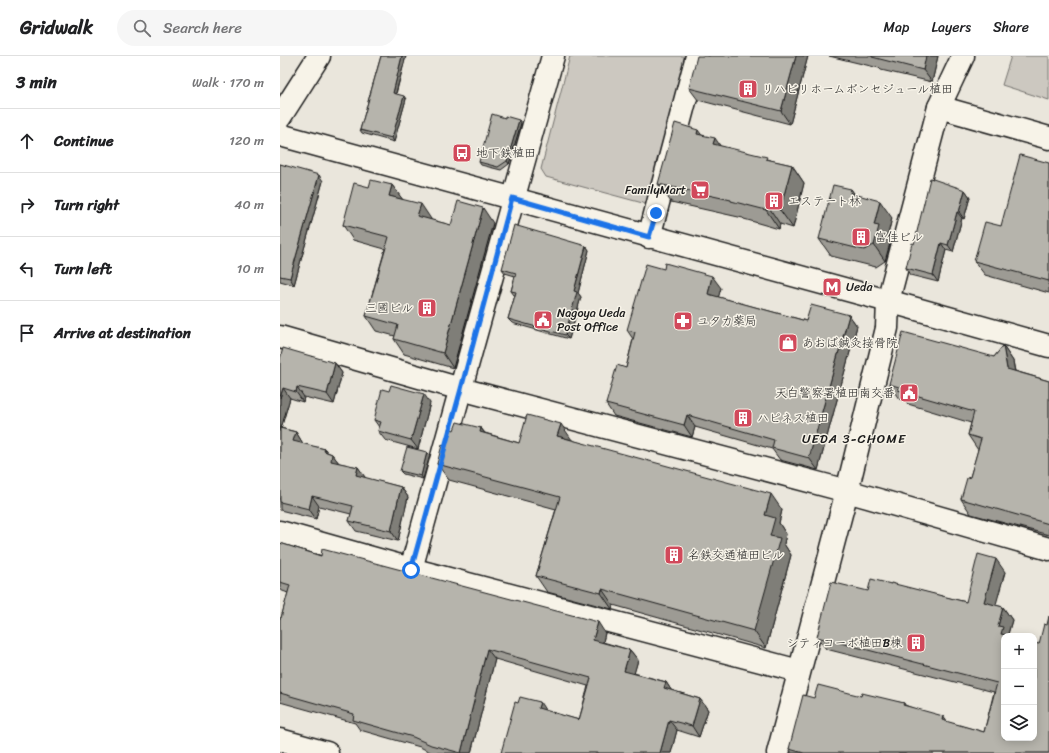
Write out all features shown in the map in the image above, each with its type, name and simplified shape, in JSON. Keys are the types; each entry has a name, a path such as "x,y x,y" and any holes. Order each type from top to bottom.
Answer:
{"street":[{"path":"280,117 319,56"},
{"path":"411,570 512,198 553,56"},
{"path":"649,237 697,56"},
{"path":"778,753 888,328 888,301 939,107 963,56"},
{"path":"939,107 1049,138"},
{"path":"280,135 1049,346"},
{"path":"280,337 461,389 847,491 1049,549"},
{"path":"280,532 411,570 800,671"},
{"path":"280,740 327,753"}],"shaded area":[{"path":"570,56 690,56 650,205 546,177 541,169"},
{"path":"1011,56 1049,56 1049,100 1002,85"}],"building":[{"path":"381,56 402,56 393,93 404,96 392,138 360,130"},
{"name":"リハビリホームボンセジュール植田","path":"697,56 796,56 781,111 689,88"},
{"path":"872,56 926,56 923,70"},
{"path":"492,114 519,120 507,161 498,167 479,162"},
{"path":"675,123 698,130 697,134 715,138 713,144 767,157 766,159 792,165 780,210 768,206 766,210 731,200 658,184"},
{"path":"1020,155 1049,163 1049,281 974,261 985,222 1001,226"},
{"path":"280,164 319,175 290,278 280,276"},
{"path":"930,178 965,190 948,245 941,243 933,275 906,268 912,243 914,244"},
{"name":"三國ビル","path":"371,180 392,185 389,196 421,204 417,216 451,225 458,201 483,208 443,353 394,339 398,325 366,316 389,237 343,225 354,183 369,187"},
{"path":"833,185 851,189 850,193 880,201 874,225 879,226 874,245 864,250 819,239"},
{"path":"514,225 586,246 574,291 577,292 565,335 508,319 516,292 511,291 516,273 502,269"},
{"path":"665,263 712,276 708,294 806,321 811,305 849,315 809,458 772,448 774,440 687,415 684,425 606,404 617,365 626,368 635,332 627,330 646,264 664,269"},
{"path":"903,332 994,357 1003,346 1007,369 1049,381 1049,524 961,499 967,478 970,477 981,439 968,435 974,412 898,390 899,387 889,384"},
{"path":"283,348 335,363 327,394 297,387 296,392 283,388 280,398 280,359"},
{"path":"391,385 424,394 411,440 378,431 381,422 374,420 382,389 389,391"},
{"name":"名鉄交通植田ビル","path":"527,415 561,424 557,436 771,494 765,515 775,518 770,536 780,538 754,631 602,589 601,593 536,576 560,497 437,464 442,445 445,446 450,428 454,430 457,422 481,428 480,432 519,443"},
{"path":"280,428 296,432 293,441 325,449 324,451 332,454 331,461 358,467 356,475 401,487 391,531 349,521 353,506 312,496 309,509 280,502"},
{"path":"407,447 427,452 421,476 400,471"},
{"path":"280,543 321,556 322,549 598,622 593,640 630,650 624,671 666,682 664,688 700,699 692,726 669,720 660,753 501,753 515,702 518,703 520,697 540,702 538,708 579,720 591,678 487,649 461,753 431,745 413,737 353,720 354,714 280,693 280,618 290,585 280,582"},
{"path":"978,554 996,559 984,602 1003,607 998,626 1003,627 1001,633 1001,741 1037,741 1037,644 1039,644 1044,624 1047,625 1049,616 1049,753 804,753 789,749 803,695 814,698 818,685 861,696 862,693 904,703 903,705 943,716 942,720 984,732 997,683 817,637 831,582 868,591 871,579 966,602"}],"place":[{"name":"リハビリホームボンセジュール植田","path":"748,89"},
{"name":"地下鉄植田","path":"462,153"},
{"name":"FamilyMart","path":"700,190"},
{"name":"エステート林","path":"774,201"},
{"name":"富佳ビル","path":"861,237"},
{"name":"Ueda","path":"832,287"},
{"name":"三國ビル","path":"427,308"},
{"name":"Nagoya Ueda Post Office","path":"543,320"},
{"name":"ユタカ薬局","path":"683,321"},
{"name":"あおば鍼灸接骨院","path":"788,343"},
{"name":"天白警察署植田南交番","path":"909,393"},
{"name":"ハピネス植田","path":"743,418"},
{"name":"名鉄交通植田ビル","path":"674,555"},
{"name":"シティコーポ植田B棟","path":"916,643"}],"district":[{"name":"UEDA 3-CHOME","path":"854,438"}],"route":[{"path":"411,570 512,198 649,237 656,213"}]}
